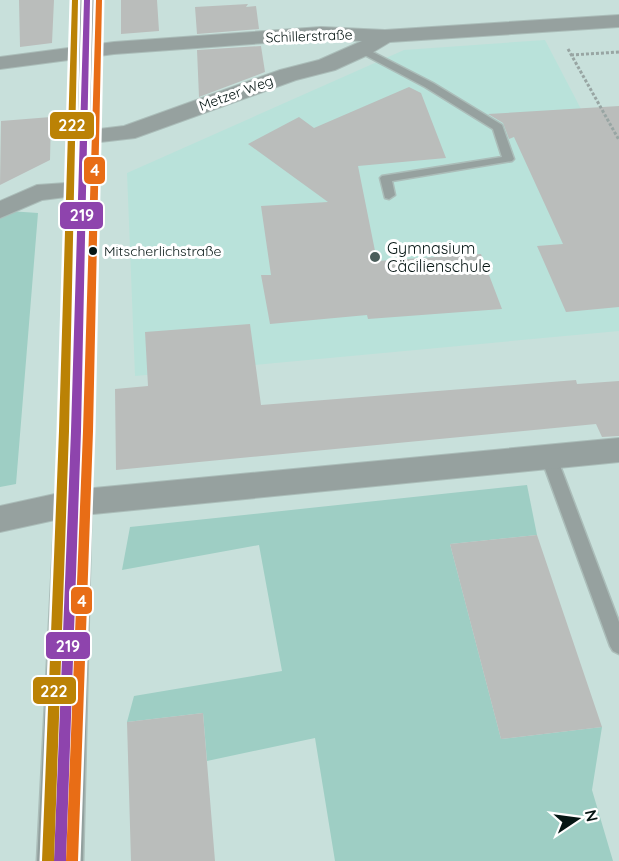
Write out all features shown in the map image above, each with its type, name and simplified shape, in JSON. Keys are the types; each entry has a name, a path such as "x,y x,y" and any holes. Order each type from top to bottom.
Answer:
{"main road":[{"path":"60,861 74,503 87,0"}],"street":[{"name":"Schillerstraße","path":"0,63 86,52 321,33 385,36 619,21"},
{"name":"Metzer Weg","path":"83,137 127,133 288,75 327,65 363,51 385,36"},
{"path":"0,210 37,193 81,189"},
{"path":"0,519 74,503 619,450"}],"lane":[{"path":"363,51 429,85 498,127 508,159 386,178 389,195"},
{"path":"548,456 619,646"}],"path":[{"path":"554,25 619,140"},
{"path":"571,55 619,52"}],"shaded area":[{"name":"Gymnasium Cäcilienschule","path":"545,40 619,182 619,331 135,376 127,173 404,50"},
{"path":"9,211 38,213 16,484 0,487 0,216"},
{"path":"527,485 537,535 450,544 501,739 602,727 592,790 613,861 335,861 315,738 207,761 203,713 127,722 134,696 282,671 259,545 122,570 130,527"}],"building":[{"path":"19,0 54,0 52,43 20,47"},
{"path":"121,0 157,0 159,31 121,34"},
{"path":"248,4 246,7 256,6 259,29 197,34 195,7"},
{"path":"261,46 265,72 199,97 197,50"},
{"path":"409,87 421,93 446,158 358,166 377,261 481,254 502,309 368,319 367,315 270,324 261,275 271,275 261,206 328,202 248,144 299,117 314,128"},
{"path":"619,106 619,307 566,312 537,246 563,244 514,137 509,139 503,123 488,114"},
{"path":"51,117 50,160 0,185 1,121"},
{"path":"250,324 261,405 576,380 577,384 619,381 619,436 602,437 596,424 116,470 115,389 148,386 145,332"},
{"path":"537,535 602,727 501,739 450,544"},
{"path":"203,713 215,861 131,861 127,722"}],"transit line":[{"name":"222","path":"48,861 64,431 75,0"},
{"name":"219","path":"60,861 76,431 87,0"},
{"name":"4","path":"72,861 88,431 99,0"}],"place":[{"name":"Mitscherlichstraße","path":"93,251"},
{"name":"Gymnasium Cäcilienschule","path":"375,257"}]}
